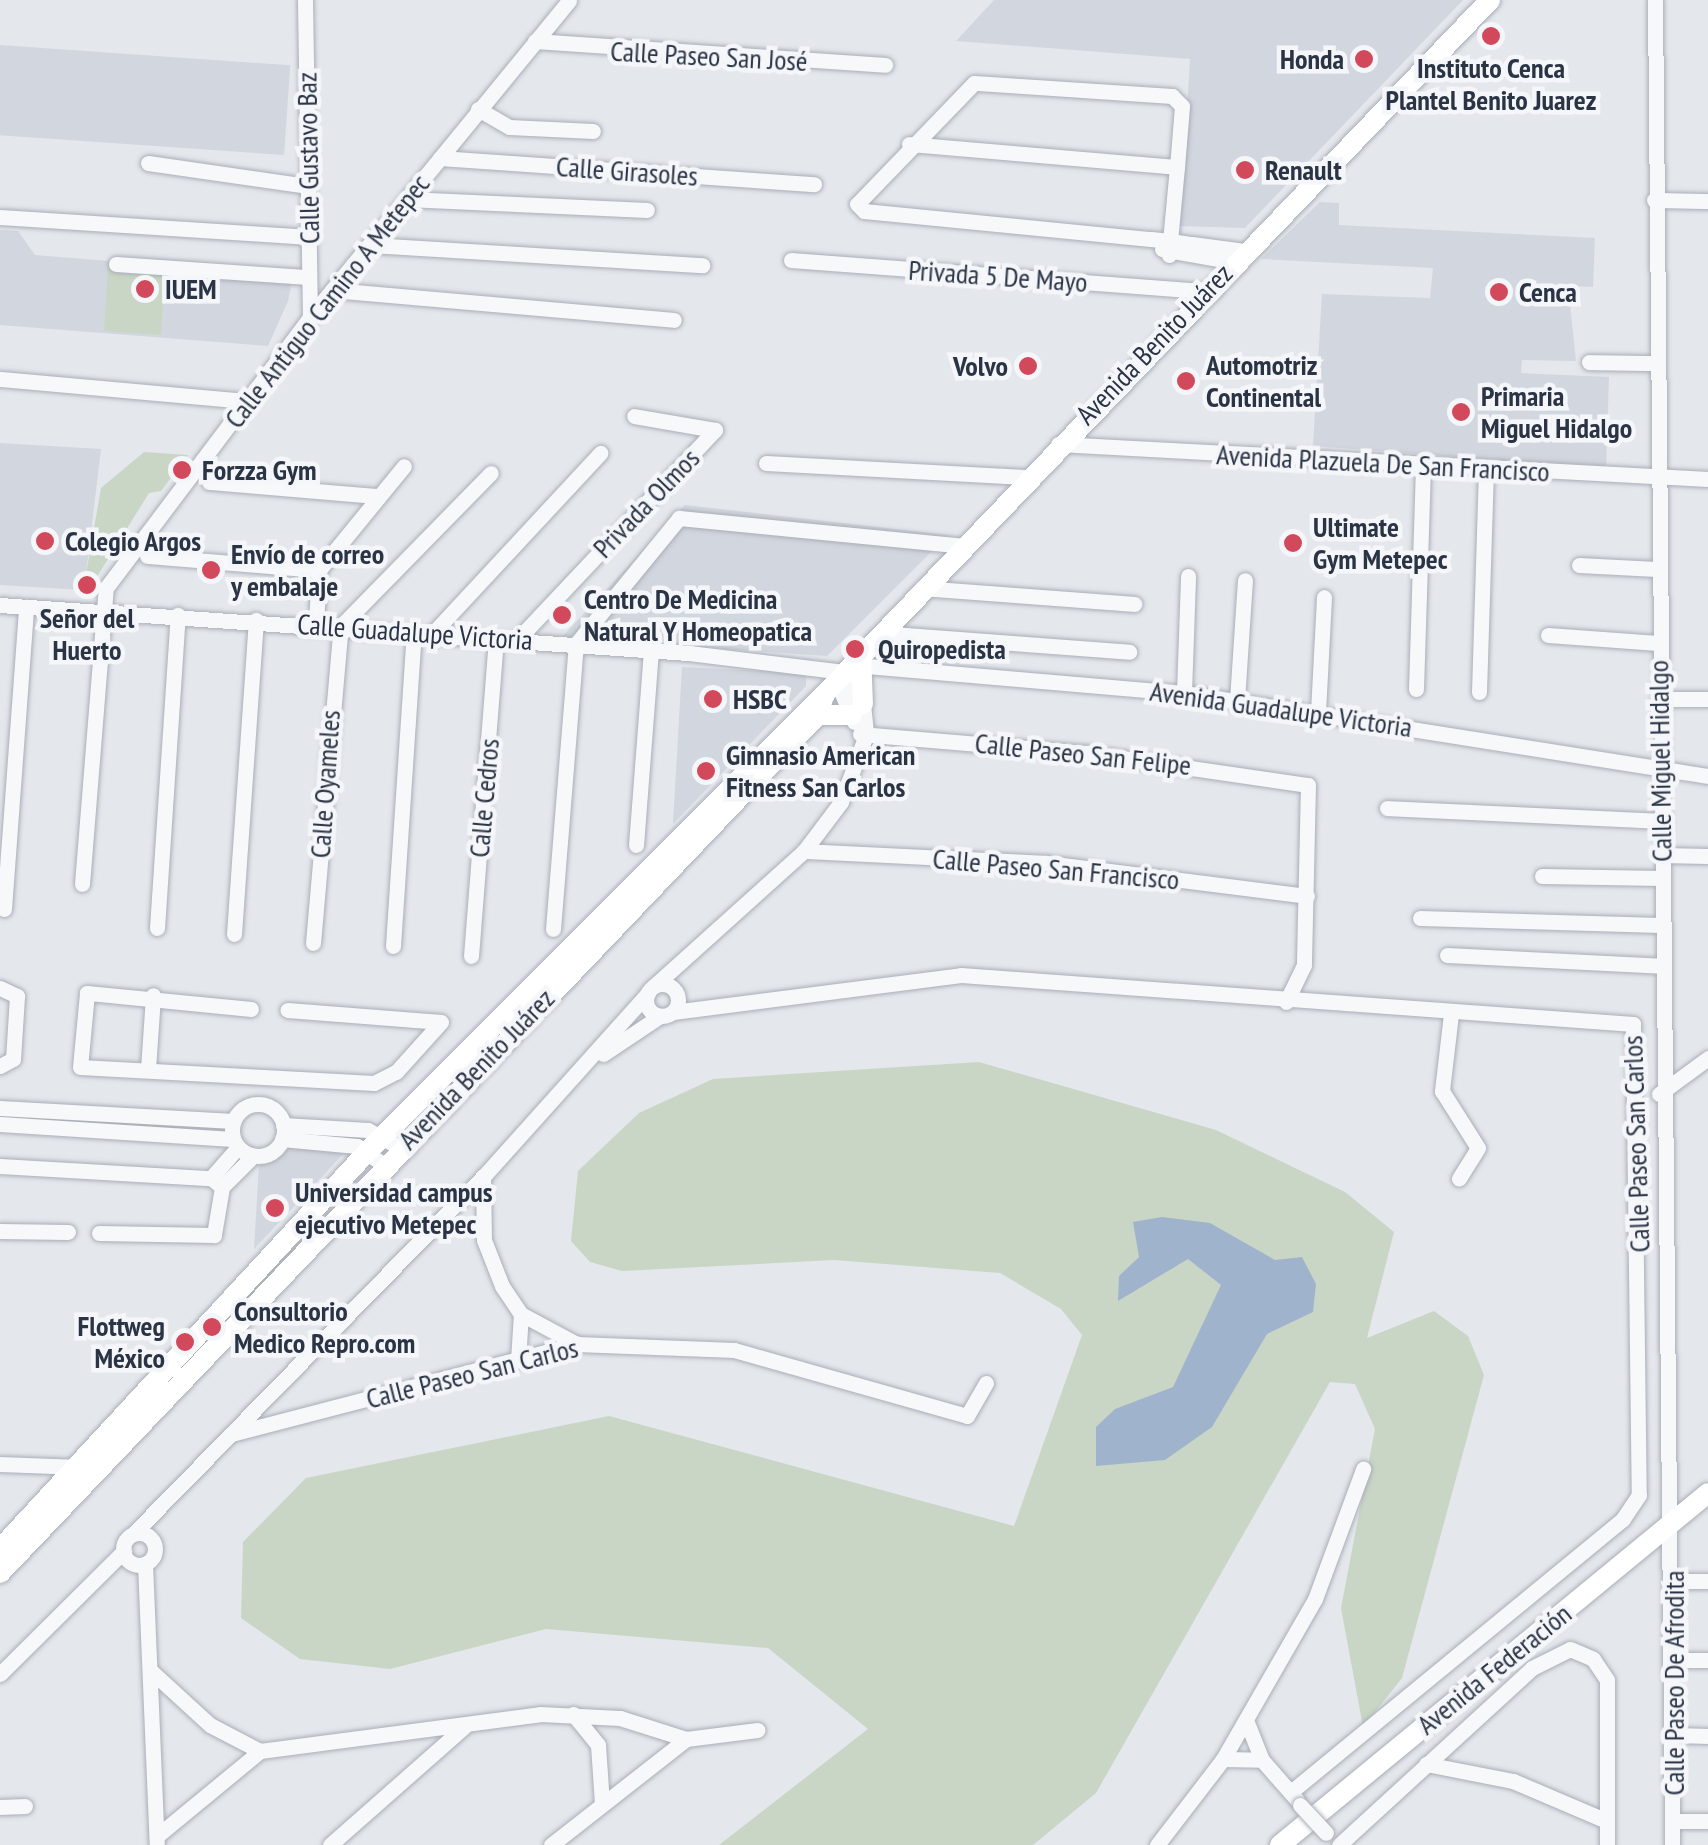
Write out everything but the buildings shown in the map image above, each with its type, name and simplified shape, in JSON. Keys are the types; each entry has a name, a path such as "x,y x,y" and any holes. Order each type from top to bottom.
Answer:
{"main road":[{"name":"Avenida Benito Juárez","path":"0,1572 85,1471 376,1158 841,676 1057,444 1490,0"},
{"path":"841,676 860,727"},
{"path":"841,676 860,727"},
{"name":"Avenida Benito Juárez","path":"0,1549 85,1471"},
{"name":"Avenida Federación","path":"1280,1845 1704,1499"}],"street":[{"name":"Calle Gustavo Baz","path":"305,0 310,316"},
{"name":"Calle Antiguo Camino A Metepec","path":"100,611 112,579 310,316 569,0"},
{"name":"Calle Miguel Hidalgo","path":"1655,0 1654,480 1662,855 1659,1094 1674,1521"},
{"name":"Calle Paseo San José","path":"535,41 885,65"},
{"path":"1170,248 1182,106 1172,96 974,83 863,190 860,208 1151,240 1170,248 1240,257"},
{"path":"478,110 508,126 592,131"},
{"path":"909,144 1177,167"},
{"name":"Calle Girasoles","path":"440,158 814,184"},
{"path":"148,163 308,186"},
{"path":"407,199 647,210"},
{"path":"1654,200 1708,201"},
{"path":"0,217 310,237"},
{"path":"371,245 702,265"},
{"name":"Privada 5 De Mayo","path":"791,260 1206,291"},
{"path":"116,264 309,276"},
{"path":"332,290 674,320"},
{"path":"1588,362 1654,363"},
{"path":"0,380 246,402"},
{"name":"Privada Olmos","path":"516,640 715,430 634,416"},
{"name":"Avenida Plazuela De San Francisco","path":"1057,444 1654,480 1708,479"},
{"path":"433,633 600,454"},
{"path":"766,463 1026,477"},
{"path":"316,624 319,570 404,466"},
{"path":"1416,688 1423,466"},
{"path":"1479,692 1486,470"},
{"path":"342,626 492,473"},
{"path":"209,482 378,496"},
{"path":"552,928 576,644 688,513 962,546"},
{"path":"147,556 319,570"},
{"path":"1578,565 1656,569"},
{"path":"1184,693 1188,576"},
{"path":"1237,700 1245,580"},
{"path":"922,588 1134,604"},
{"path":"1318,712 1324,597"},
{"name":"Calle Guadalupe Victoria","path":"0,605 178,614 651,650 841,676"},
{"path":"4,909 26,607"},
{"path":"82,884 100,611"},
{"path":"157,928 178,614"},
{"path":"234,934 256,620"},
{"name":"Calle Oyameles","path":"313,942 342,626"},
{"path":"393,946 414,632"},
{"path":"878,633 1129,652"},
{"path":"1548,635 1658,643"},
{"name":"Calle Cedros","path":"471,956 496,639"},
{"path":"636,845 651,650"},
{"path":"0,1674 124,1551 132,1534 483,1177 651,990 698,942 804,851 840,802 860,727 841,676"},
{"name":"Avenida Guadalupe Victoria","path":"841,676 1184,693 1708,776"},
{"path":"1659,699 1708,699"},
{"name":"Calle Paseo San Felipe","path":"860,727 1088,752 1308,785 1307,896"},
{"path":"1387,808 1661,822"},
{"name":"Calle Paseo San Francisco","path":"804,851 1046,863 1307,896"},
{"path":"1662,855 1708,856"},
{"path":"1542,876 1662,878"},
{"path":"1286,1002 1304,965 1307,896"},
{"path":"1420,918 1660,925"},
{"path":"587,1064 671,1003 698,942"},
{"path":"1446,956 1660,966"},
{"path":"1304,965 1328,1005"},
{"name":"Calle Paseo San Carlos","path":"651,990 671,1003 722,1001 962,975 1636,1028 1643,1484 1623,1519 1296,1799"},
{"path":"0,988 17,996 13,1060 0,1066"},
{"path":"651,990 671,1003"},
{"path":"251,1009 153,994 87,993 80,1062 88,1071 148,1069 239,1080 386,1080 441,1022 287,1010"},
{"path":"148,1069 153,994"},
{"path":"1450,1014 1442,1091 1478,1148 1459,1179"},
{"path":"1659,1094 1708,1058"},
{"path":"239,1080 250,1105"},
{"path":"284,1082 272,1108 283,1132 376,1158"},
{"path":"250,1105 272,1108"},
{"path":"0,1108 234,1121 250,1105"},
{"path":"99,1234 214,1235 217,1183 236,1143 234,1121"},
{"path":"0,1124 236,1143 253,1156"},
{"path":"0,1166 217,1183 283,1132 393,1141"},
{"path":"483,1177 484,1240 522,1314 518,1360"},
{"path":"0,1231 68,1232"},
{"path":"522,1314 578,1344"},
{"name":"Calle Paseo San Carlos","path":"231,1434 578,1344 734,1350 967,1416 986,1382"},
{"path":"0,1464 85,1471"},
{"path":"1157,1845 1222,1759 1246,1720 1332,1563 1363,1469"},
{"path":"157,1840 145,1564 167,1501"},
{"name":"Calle Paseo De Afrodita","path":"1672,1845 1677,1735 1674,1521"},
{"path":"132,1534 152,1539"},
{"path":"124,1551 145,1564"},
{"path":"1676,1581 1708,1582"},
{"path":"1246,1720 1262,1760 1334,1841 1551,1653 1584,1653 1608,1688 1607,1845"},
{"path":"1677,1660 1708,1660"},
{"path":"151,1672 210,1725 260,1751"},
{"path":"157,1840 260,1751 574,1714 686,1739 757,1730"},
{"path":"574,1714 598,1745 602,1804"},
{"path":"330,1845 464,1727"},
{"path":"1677,1735 1708,1736"},
{"path":"551,1845 686,1739"},
{"path":"1222,1759 1262,1760"},
{"path":"1426,1764 1514,1781 1607,1820"},
{"path":"0,1807 25,1806"},
{"path":"1672,1821 1708,1821"}],"shaded area":[{"path":"994,0 1463,0 1245,228 1180,226 1190,59 956,41"},
{"path":"0,45 290,65 284,155 0,135"},
{"path":"1320,202 1339,203 1339,225 1595,238 1593,287 1568,286 1576,361 1522,360 1521,373 1609,377 1606,468 1313,446 1322,294 1430,298 1433,268 1261,259"},
{"name":"IUEM","path":"0,230 18,231 35,255 293,276 288,301 268,346 0,325"},
{"name":"Colegio Argos","path":"0,443 101,449 84,590 0,585"},
{"path":"685,505 948,535 827,656 561,638"},
{"path":"682,667 806,673 806,686 673,824"},
{"name":"Universidad campus ejecutivo Metepec","path":"289,1148 346,1151 254,1249 259,1166"}],"green space":[{"path":"108,266 183,270 182,303 163,302 161,335 104,331"},
{"path":"144,452 188,455 161,491 149,493 95,580 85,580 101,488"},
{"path":"979,1062 1216,1130 1345,1192 1394,1232 1367,1338 1434,1311 1468,1336 1484,1375 1402,1678 1363,1727 1341,1608 1375,1429 1355,1384 1330,1382 1096,1793 1033,1845 719,1845 868,1729 768,1648 546,1629 390,1669 300,1659 241,1618 243,1542 306,1478 609,1416 1014,1526 1082,1335 1061,1309 1000,1273 834,1260 622,1271 590,1262 571,1241 578,1171 639,1113 713,1079"}],"water":[{"path":"1162,1217 1210,1223 1275,1260 1302,1257 1316,1284 1313,1312 1267,1334 1212,1427 1165,1460 1096,1466 1096,1427 1115,1409 1173,1387 1221,1285 1188,1259 1118,1301 1119,1276 1139,1257 1133,1222"}],"place":[{"name":"Instituto Cenca Plantel Benito Juarez","path":"1491,36"},
{"name":"Honda","path":"1364,59"},
{"name":"Renault","path":"1245,170"},
{"name":"IUEM","path":"145,289"},
{"name":"Cenca","path":"1499,292"},
{"name":"Volvo","path":"1028,366"},
{"name":"Automotriz Continental","path":"1186,381"},
{"name":"Primaria Miguel Hidalgo","path":"1461,412"},
{"name":"Forzza Gym","path":"182,470"},
{"name":"Colegio Argos","path":"45,541"},
{"name":"Ultimate Gym Metepec","path":"1293,543"},
{"name":"Envío de correo y embalaje","path":"211,570"},
{"name":"Señor del Huerto","path":"87,585"},
{"name":"Centro De Medicina Natural Y Homeopatica","path":"562,615"},
{"name":"Quiropedista","path":"855,649"},
{"name":"HSBC","path":"713,699"},
{"name":"Gimnasio American Fitness San Carlos","path":"706,771"},
{"name":"Universidad campus ejecutivo Metepec","path":"275,1208"},
{"name":"Consultorio Medico Repro.com","path":"212,1327"},
{"name":"Flottweg México","path":"185,1342"}]}
